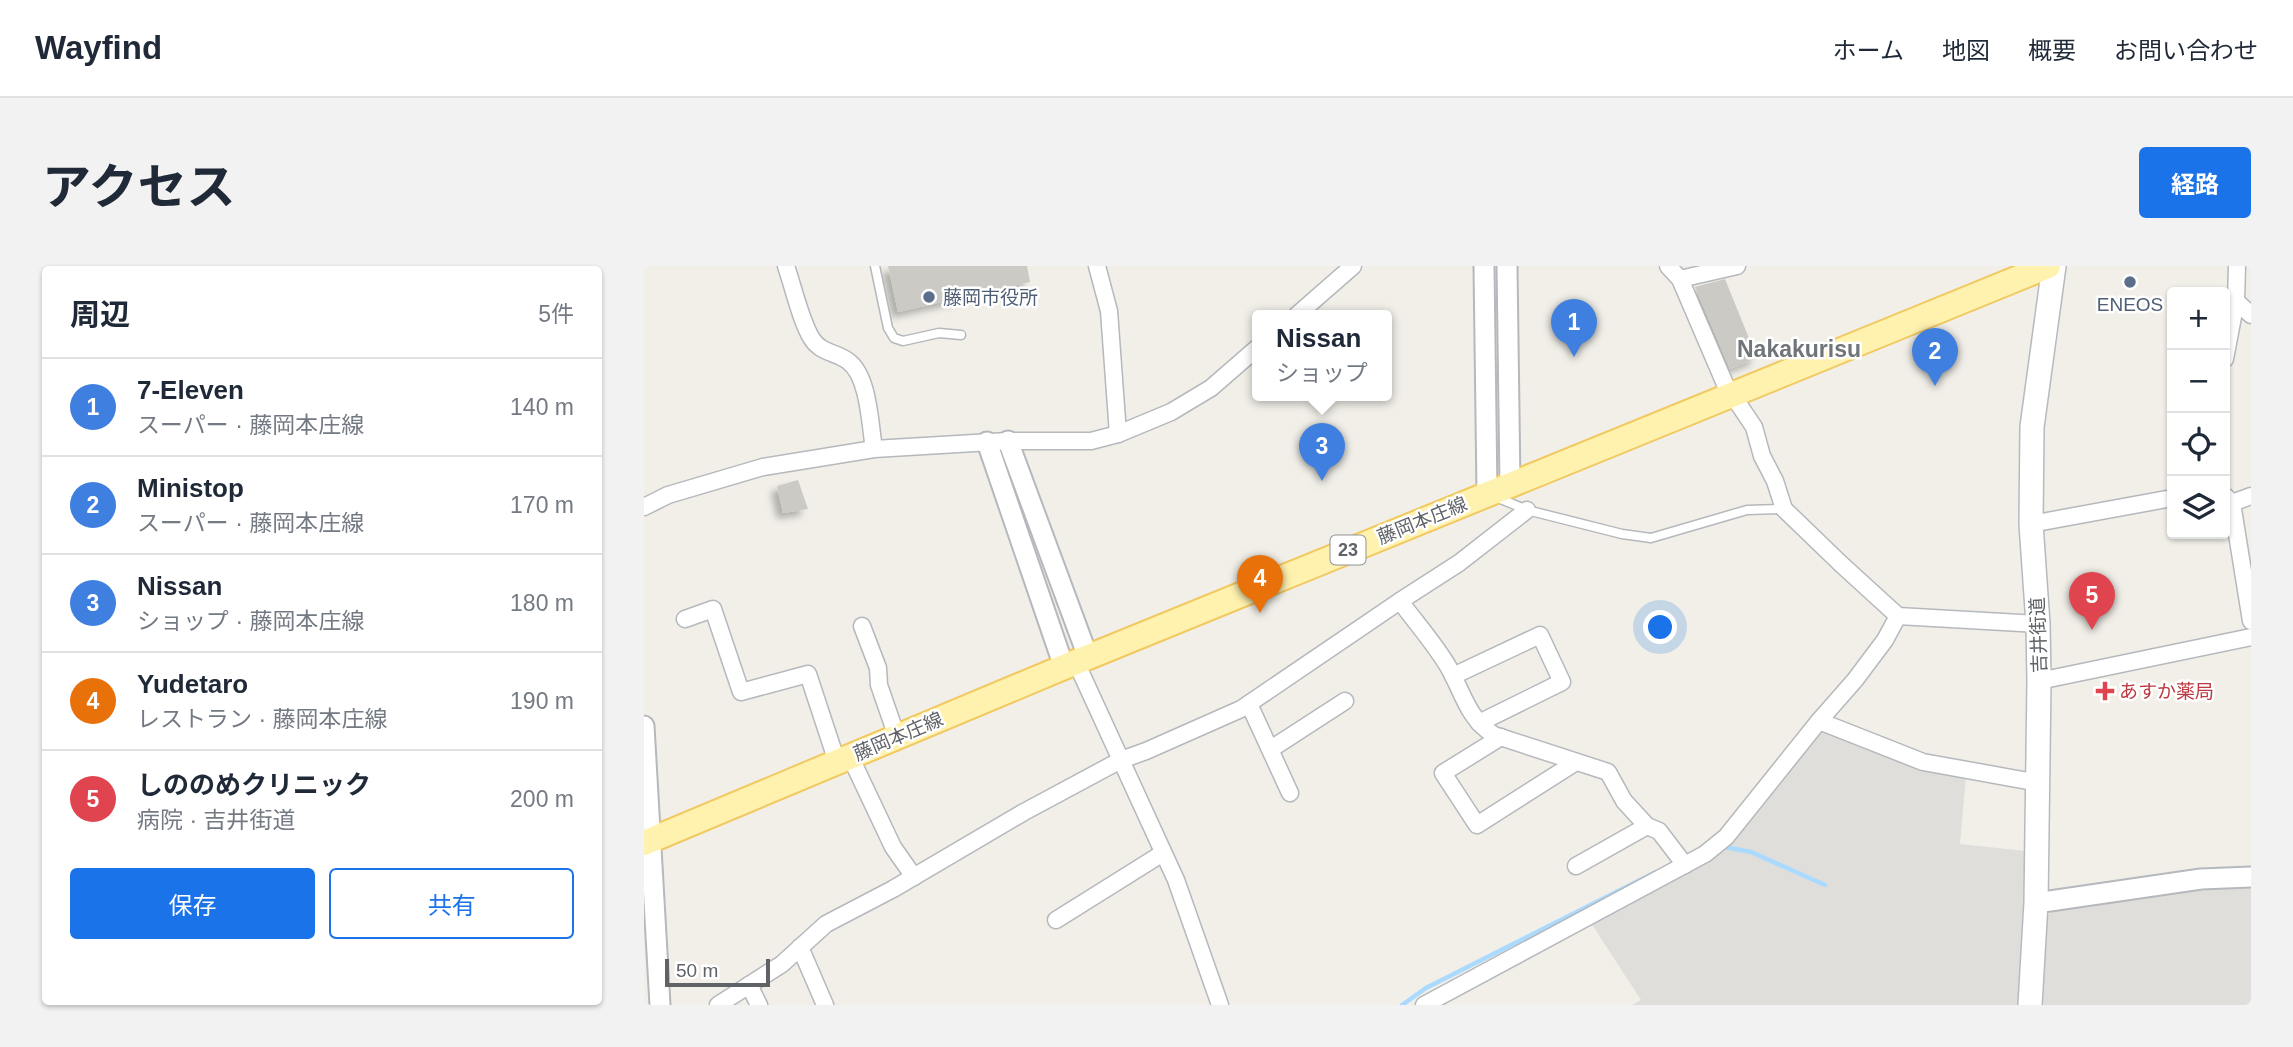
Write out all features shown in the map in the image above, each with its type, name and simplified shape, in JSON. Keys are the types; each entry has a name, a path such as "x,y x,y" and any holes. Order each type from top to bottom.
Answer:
{"main road":[{"name":"藤岡本庄線","path":"648,841 1498,488 2048,266"},
{"name":"吉井街道","path":"2030,1005 2039,783 2038,624 2031,524 2032,427 2054,266"}],"street":[{"path":"786,266 810,336 818,348 848,361 859,373 874,449"},
{"path":"1097,266 1109,311 1118,434"},
{"path":"1303,310 1353,266"},
{"path":"1484,266 1498,488"},
{"path":"1498,488 1507,266"},
{"path":"1668,266 1680,279 1730,394 1754,426 1762,456 1775,481 1784,509 1898,616 2038,624"},
{"path":"1680,279 1737,266"},
{"path":"2227,350 2236,301 2237,266"},
{"path":"2236,301 2251,315"},
{"path":"644,507 668,495 763,467 874,449 1008,441 1091,441 1118,434 1171,412 1211,388 1252,352"},
{"path":"1008,441 1076,662"},
{"path":"987,442 1076,662 1176,880 1220,1005"},
{"path":"2230,500 2251,496"},
{"path":"2031,524 2167,499"},
{"path":"718,1005 782,964 826,924 1121,760 1156,747 1249,704 1459,563 1527,510"},
{"path":"2230,511 2251,621"},
{"path":"1399,601 1442,657 1479,723 1501,737 1608,772 1624,801 1647,826 1659,831 1685,864"},
{"path":"685,619 713,609 741,692 808,674 844,759 893,847 914,877"},
{"path":"1424,1005 1705,854 1726,837 1855,680 1885,640 1898,616"},
{"path":"862,626 878,668 879,685 897,737"},
{"path":"1453,676 1540,635 1562,682 1479,723"},
{"path":"2039,681 2251,637"},
{"path":"1271,749 1345,701"},
{"path":"1249,704 1290,793"},
{"path":"1819,721 1923,762 2039,783"},
{"path":"644,726 648,841 660,1005"},
{"path":"1501,737 1443,773 1477,825 1576,762"},
{"path":"1576,866 1647,826"},
{"path":"1056,920 1163,853"},
{"path":"2036,903 2201,879 2251,877"},
{"path":"800,947 825,1005"},
{"path":"749,985 760,1005"}],"lane":[{"path":"875,266 888,328 894,338 903,341 939,334 961,335"},
{"path":"1498,488 1527,510 1622,534 1651,538 1747,510 1784,509"}],"shaded area":[{"path":"1820,727 1966,776 1960,844 2026,851 2018,1005 1632,1005 1641,1000 1591,923 1719,854"},
{"path":"2251,884 2251,1005 2037,1005 2042,921 2054,909 2201,887"}],"building":[{"name":"藤岡市役所","path":"888,266 1027,266 1030,282 898,312"},
{"path":"1725,279 1757,358 1730,369 1695,287"},
{"path":"798,480 808,509 783,513 777,486"}],"waterway":[{"path":"1725,847 1751,852 1825,885"},
{"path":"1402,1005 1426,988 1656,872"}],"place":[{"name":"ENEOS","path":"2130,282"},
{"name":"藤岡市役所","path":"929,297"},
{"name":"7-Eleven","path":"1574,357"},
{"name":"Ministop","path":"1935,386"},
{"name":"Nissan","path":"1322,481"},
{"name":"Yudetaro","path":"1260,613"},
{"name":"しののめクリニック","path":"2092,630"},
{"name":"あすか薬局","path":"2105,691"}],"district":[{"name":"Nakakurisu","path":"1799,349"}]}
